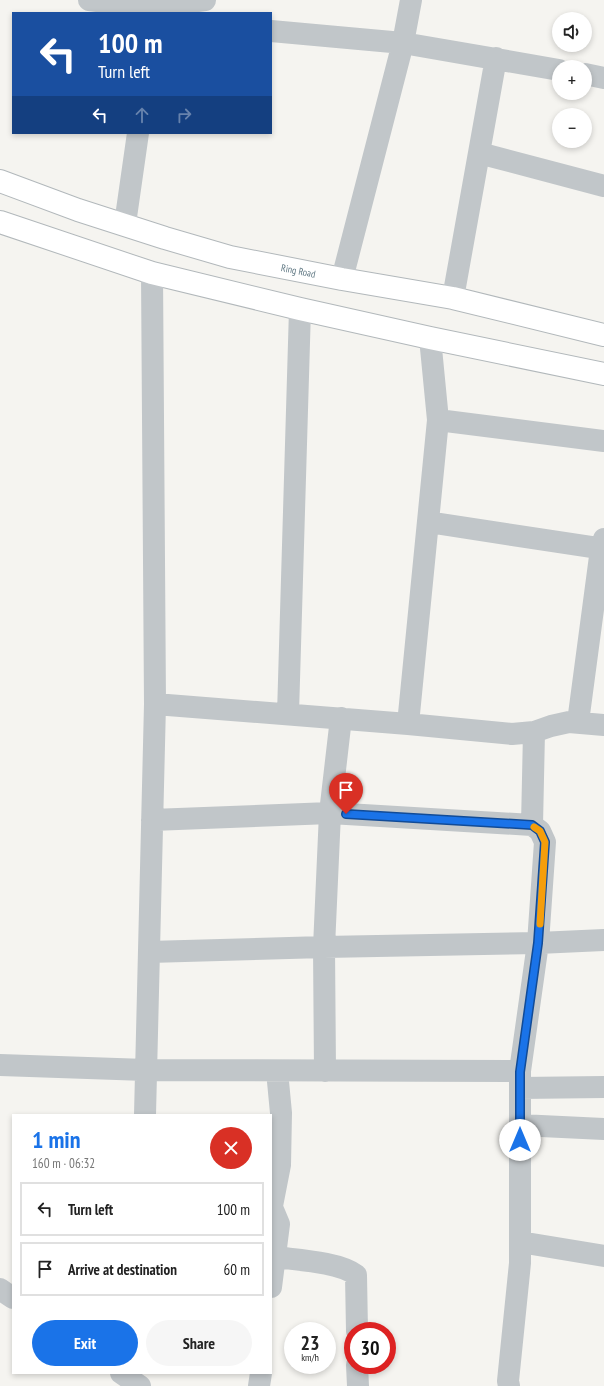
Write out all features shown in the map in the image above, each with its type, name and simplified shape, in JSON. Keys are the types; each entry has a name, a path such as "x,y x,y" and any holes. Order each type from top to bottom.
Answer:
{"main road":[{"name":"Ring Road","path":"0,181 78,210 230,257 342,279 452,298 604,335"},
{"path":"0,222 152,273 300,309 604,374"}],"street":[{"path":"89,0 161,11 183,3 205,0"},
{"path":"342,279 403,43 411,0"},
{"path":"272,31 403,43 552,69"},
{"path":"452,298 496,58"},
{"path":"592,75 604,78"},
{"path":"125,224 138,134"},
{"path":"479,153 604,186"},
{"path":"145,1114 155,704 152,273"},
{"path":"288,714 300,309"},
{"path":"408,724 438,420 430,338"},
{"path":"438,420 604,441"},
{"path":"428,522 603,546 578,722"},
{"path":"155,704 341,718 512,734 534,732 569,722 604,725"},
{"path":"324,1072 324,947 330,813 341,718"},
{"path":"532,825 534,732"},
{"path":"152,820 330,813 532,825 540,831 545,842 538,943 520,1080 520,1263 508,1381 509,1386"},
{"path":"149,952 538,943 604,940"},
{"path":"0,1065 146,1070 324,1072 520,1080 604,1087"},
{"path":"272,1201 280,1165 281,1113 277,1071"},
{"path":"520,1125 604,1129"},
{"path":"272,1209 278,1224 272,1280"},
{"path":"520,1242 604,1256"},
{"path":"275,1257 339,1266 356,1275 357,1322"},
{"path":"0,1289 12,1297"},
{"path":"259,1386 261,1374"},
{"path":"357,1374 358,1386"}],"slow traffic":[{"path":"534,827 540,831 545,842 540,924"}],"route":[{"path":"346,814 532,825 540,831 545,842 538,943 520,1072 520,1140"}]}
